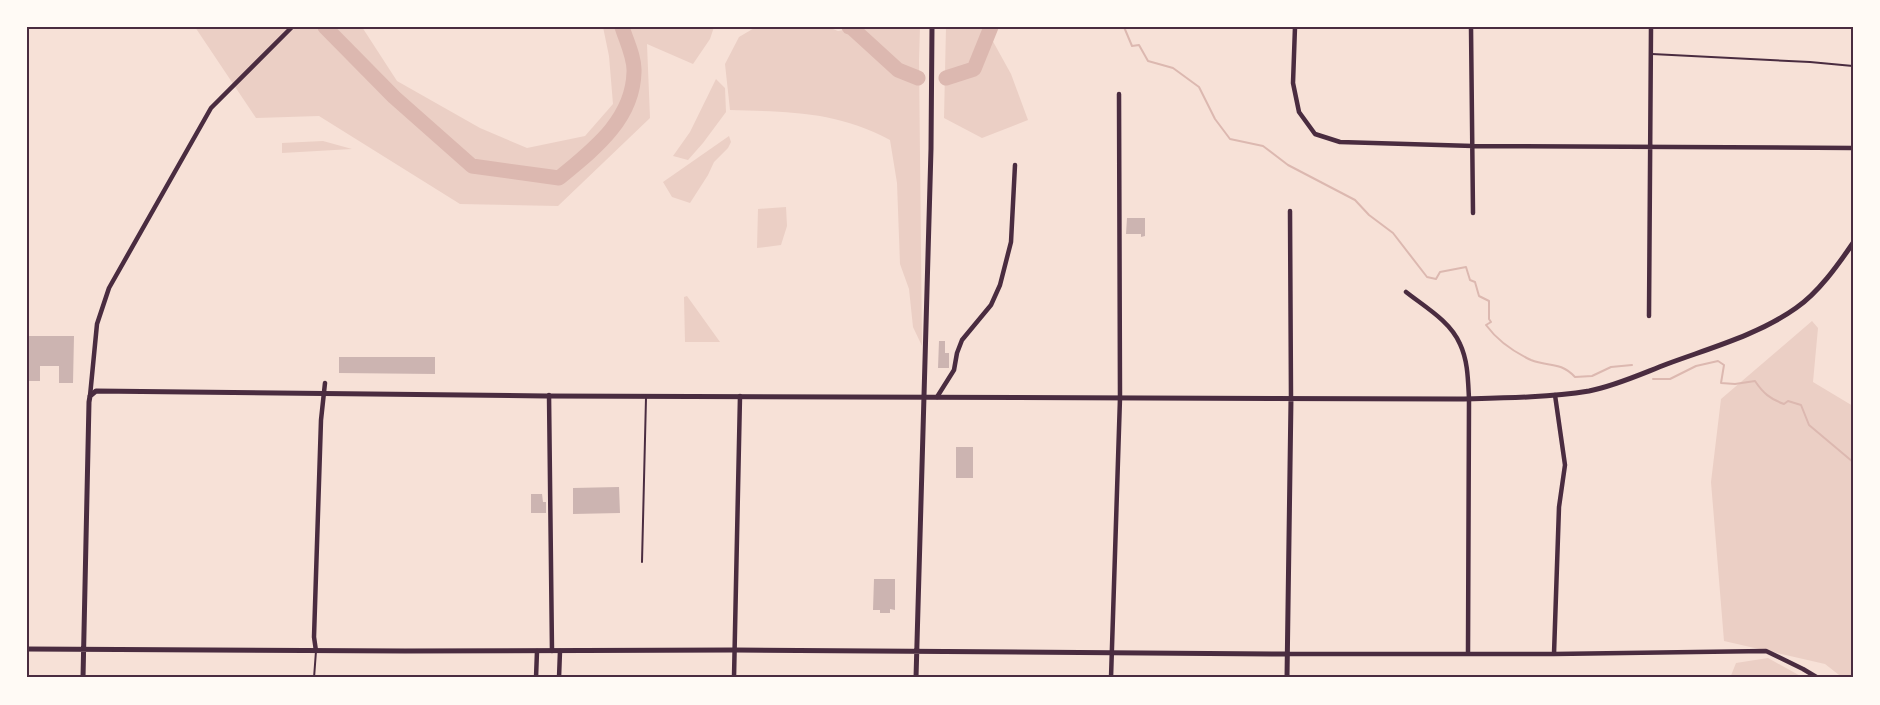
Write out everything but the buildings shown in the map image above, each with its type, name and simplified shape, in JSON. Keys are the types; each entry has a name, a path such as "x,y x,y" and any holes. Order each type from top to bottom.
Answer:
{"street":[{"path":"83,678 90,396 97,324 109,288 211,108 292,27"},
{"path":"916,678 932,27"},
{"path":"1295,27 1293,83 1299,112 1315,134 1340,142 1473,146 1853,148"},
{"path":"1471,27 1473,213"},
{"path":"1649,316 1651,27"},
{"path":"1111,678 1116,582 1120,398 1119,94"},
{"path":"937,397 954,370 962,340 991,305 1000,285 1011,242 1015,165"},
{"path":"1287,678 1291,398 1290,211"},
{"path":"90,396 96,391 549,396 1469,399 1555,395 1593,390 1618,382 1754,331 1782,317 1798,307 1815,290 1853,243"},
{"path":"1407,292 1445,323 1460,342 1466,363 1469,399 1468,653"},
{"path":"316,651 314,637 320,457 325,383"},
{"path":"1554,654 1559,507 1565,465 1555,395"},
{"path":"549,396 552,651"},
{"path":"734,678 740,396"},
{"path":"27,649 735,650 1111,654 1554,654 1766,651 1818,678"},
{"path":"536,678 537,651"},
{"path":"559,678 560,651"}],"lane":[{"path":"1651,54 1853,66"},
{"path":"642,562 646,396"},
{"path":"314,678 316,651"}],"shaded area":[{"path":"195,27 362,27 397,81 480,128 527,148 585,136 613,104 609,56 603,27 714,27 710,39 693,64 647,44 650,118 558,206 460,204 319,116 256,118"},
{"path":"756,27 828,27 838,31 858,27 920,27 922,346 913,327 909,289 900,264 897,183 890,140 870,130 831,118 792,113 730,110 725,64 739,37"},
{"path":"946,27 985,27 1011,74 1028,120 982,138 944,118"},
{"path":"716,79 725,88 726,112 688,160 673,156 690,132"},
{"path":"729,136 731,142 728,148 714,162 690,203 672,197 663,182"},
{"path":"323,141 352,149 282,153 282,143"},
{"path":"786,207 787,226 781,245 757,248 758,209"},
{"path":"687,296 720,342 685,342 684,297"},
{"path":"1812,321 1818,328 1813,382 1853,406 1853,678 1843,678 1825,664 1724,641 1711,482 1721,399"},
{"path":"1768,658 1804,678 1730,678 1736,663"}],"waterway":[{"path":"325,27 394,97 472,166 559,178 597,145 619,119 627,105 632,89 634,67 622,27"},
{"path":"849,27 898,70 918,78"},
{"path":"946,78 974,69 991,27"},
{"path":"1124,27 1132,46 1139,45 1148,61 1173,68 1199,87 1215,119 1230,139 1263,146 1288,165 1355,200 1369,215 1393,233 1427,277 1436,279 1440,272 1466,267 1470,280 1475,282 1479,296 1489,301 1491,322 1486,325 1495,336 1512,349 1531,360 1559,366 1575,377 1592,376 1611,367 1632,365"},
{"path":"1653,379 1670,379 1696,366 1718,361 1724,365 1721,383 1735,384 1755,381 1775,400 1784,404 1788,401 1801,405 1809,425 1853,462"}]}
